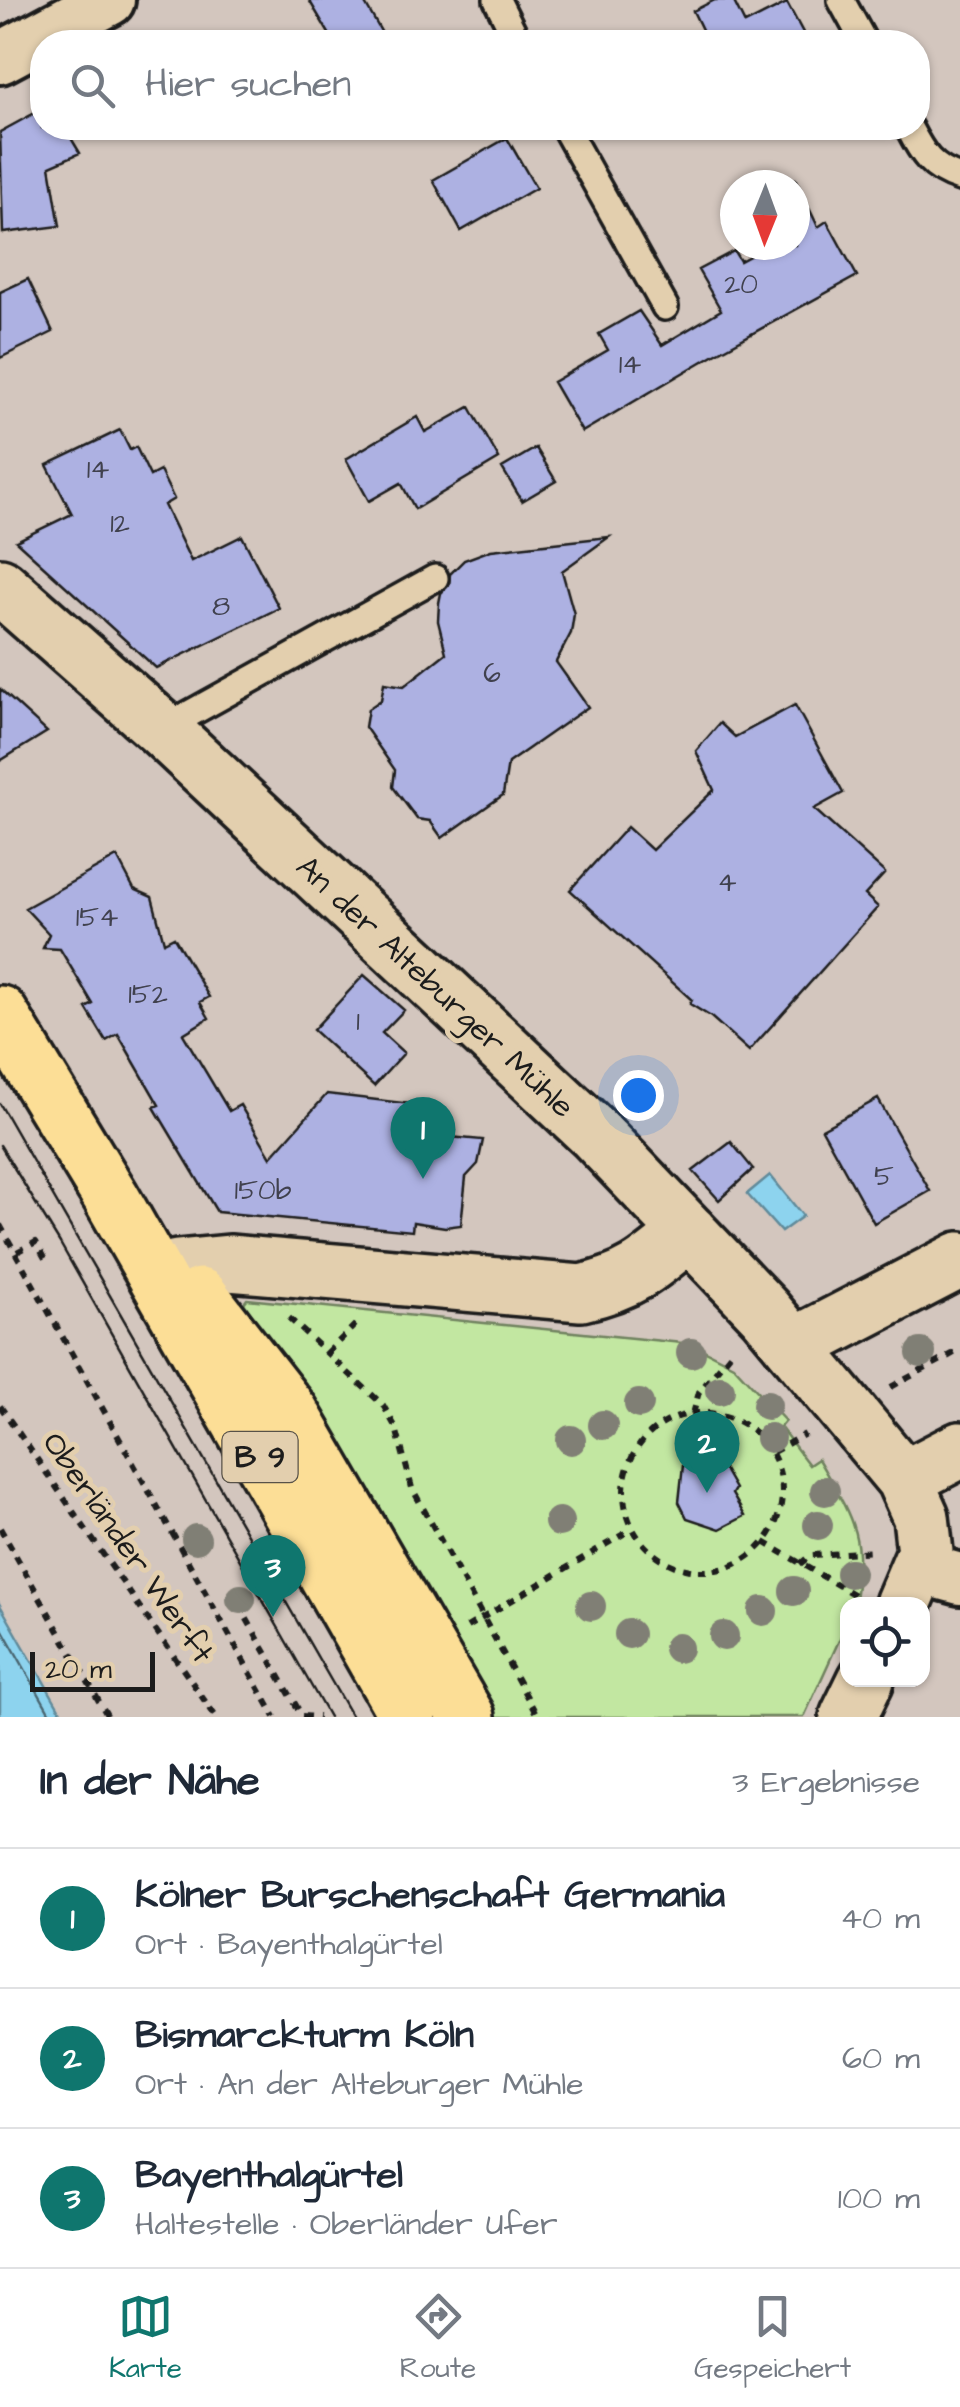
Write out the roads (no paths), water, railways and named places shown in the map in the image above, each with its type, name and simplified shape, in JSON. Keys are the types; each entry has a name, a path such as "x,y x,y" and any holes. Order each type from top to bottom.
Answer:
{"main road":[{"name":"An der Alteburger Mühle","path":"0,586 162,730 595,1134 689,1232 779,1329 824,1424 911,1558"},
{"name":"B 9","path":"0,1014 111,1197 440,1693"},
{"name":"B 9","path":"111,1197 177,1268 291,1413 440,1693"},
{"path":"177,1268 229,1263 580,1293 613,1286 642,1272 689,1232"},
{"path":"779,1329 960,1260"},
{"path":"911,1558 960,1450"},
{"path":"848,1717 863,1687"}],"street":[{"path":"53,30 109,0"},
{"path":"0,58 30,42"}],"lane":[{"path":"497,0 512,30"},
{"path":"841,0 857,30"},
{"path":"572,140 665,307"},
{"path":"915,140 926,160 945,174 960,178"},
{"path":"162,730 435,578"}],"water":[{"path":"770,1175 803,1216 781,1232 747,1194"},
{"path":"0,1605 64,1717 0,1717"}],"tram line":[{"path":"0,1104 352,1717"},
{"path":"0,1145 60,1243 329,1717"}],"place":[{"name":"Kölner Burschenschaft Germania","path":"423,1179"},
{"name":"Bismarckturm Köln","path":"707,1493"},
{"name":"Bayenthalgürtel","path":"273,1617"}]}
